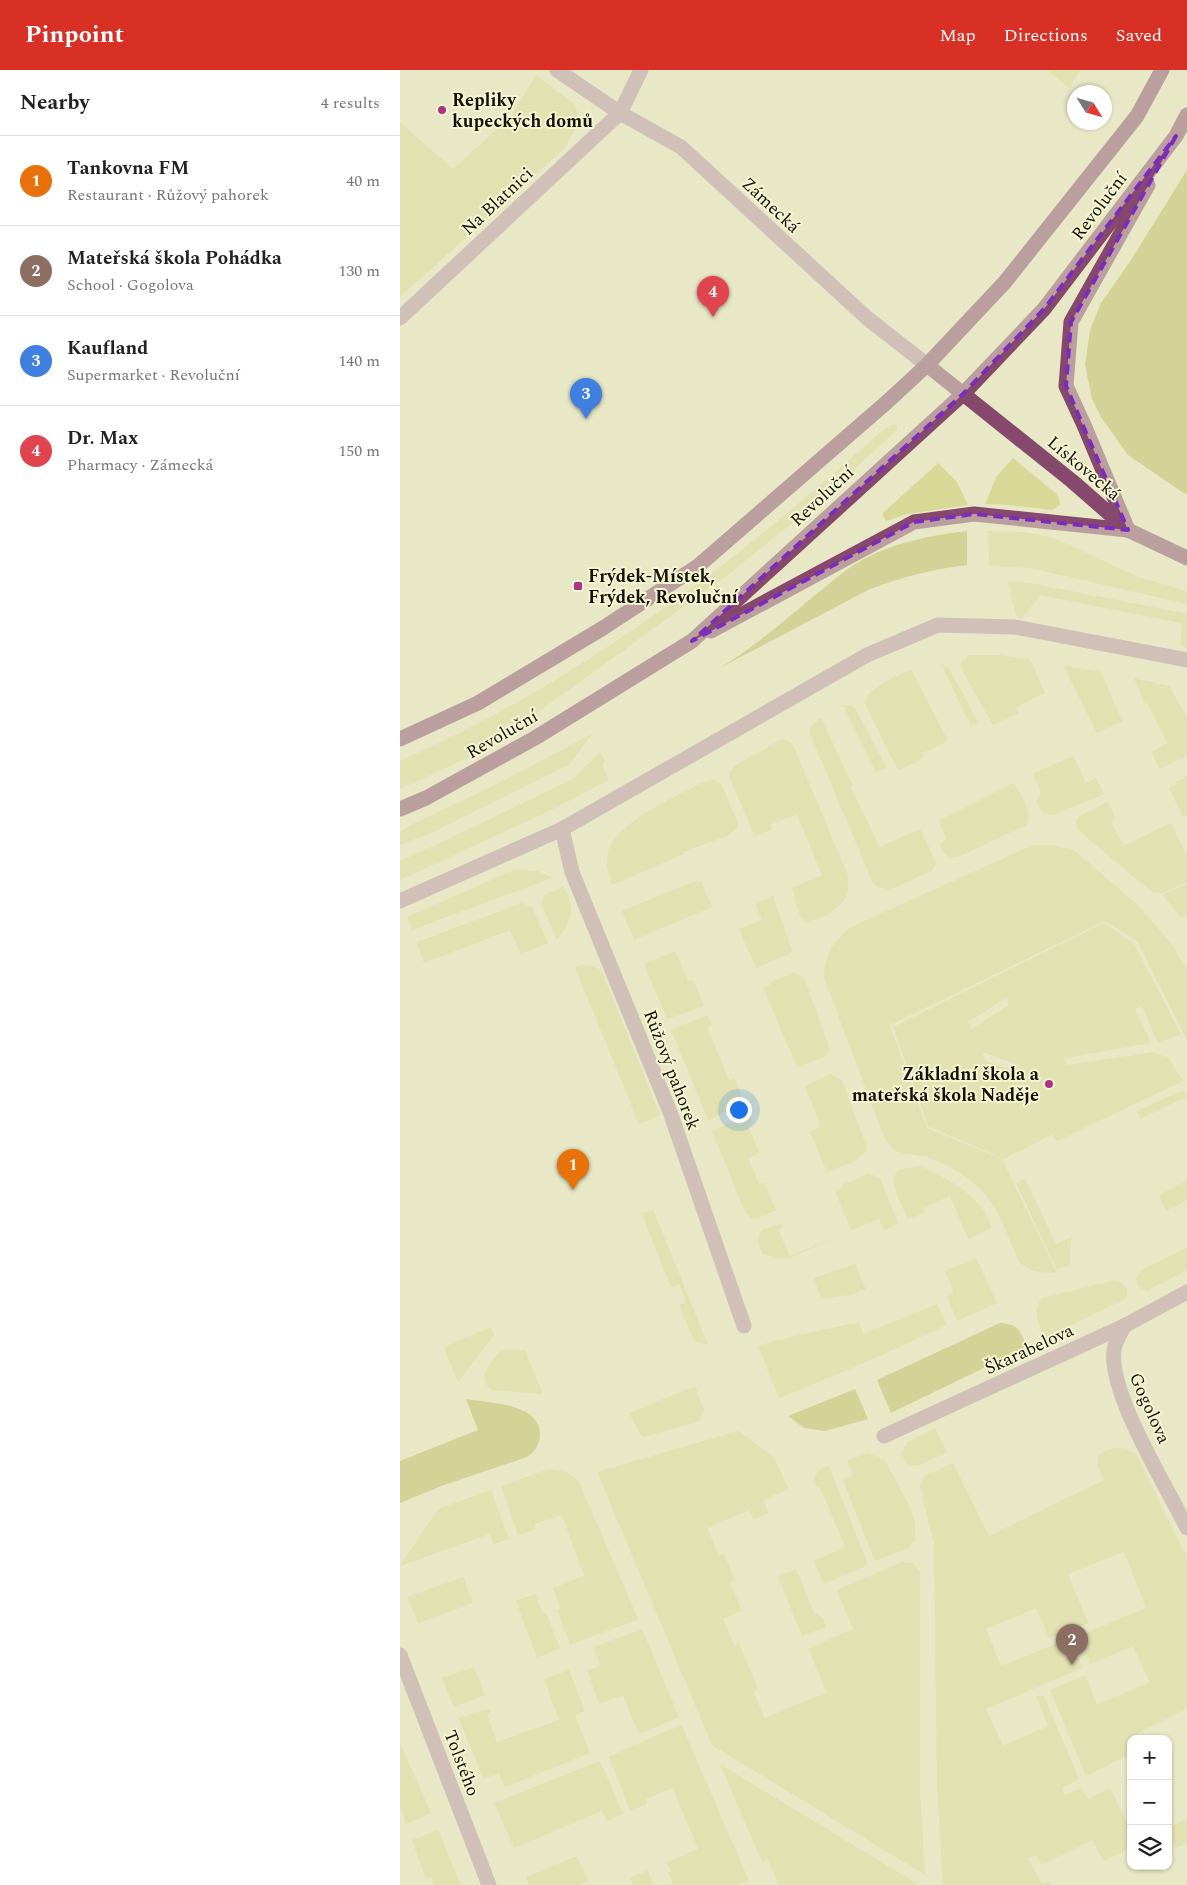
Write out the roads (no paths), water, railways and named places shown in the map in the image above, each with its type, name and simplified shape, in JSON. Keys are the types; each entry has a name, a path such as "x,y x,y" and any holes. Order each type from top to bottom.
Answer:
{"main road":[{"name":"Revoluční","path":"400,739 478,703 603,628 698,566 927,365 1005,282 1136,116 1162,70"},
{"name":"Revoluční","path":"400,809 426,798 535,738 692,641 963,394 1044,309 1176,136 1187,115"},
{"path":"692,641 914,522 974,514 1128,530 1084,424 1066,386 1071,322 1176,136"},
{"name":"Lískovecká","path":"927,365 1072,481 1128,530 1187,558"}],"street":[{"name":"Zámecká","path":"557,70 620,112 681,147 866,318 927,365"},
{"path":"620,112 641,70"},
{"name":"Na Blatnici","path":"400,318 620,112"},
{"path":"400,901 562,829 867,655 938,626 1015,627 1187,660"},
{"name":"Růžový pahorek","path":"562,829 572,872 670,1112 744,1326"},
{"name":"Škarabelova","path":"884,1436 1124,1326 1187,1292"},
{"name":"Gogolova","path":"1124,1326 1114,1349 1114,1372 1130,1418 1187,1528"},
{"name":"Tolstého","path":"400,1655 489,1885"}],"place":[{"name":"Repliky kupeckých domů","path":"442,110"},
{"name":"Dr. Max","path":"713,317"},
{"name":"Kaufland","path":"586,419"},
{"name":"Frýdek-Místek, Frýdek, Revoluční","path":"578,586"},
{"name":"Základní škola a mateřská škola Naděje","path":"1049,1084"},
{"name":"Tankovna FM","path":"573,1190"},
{"name":"Mateřská škola Pohádka","path":"1072,1665"}]}
